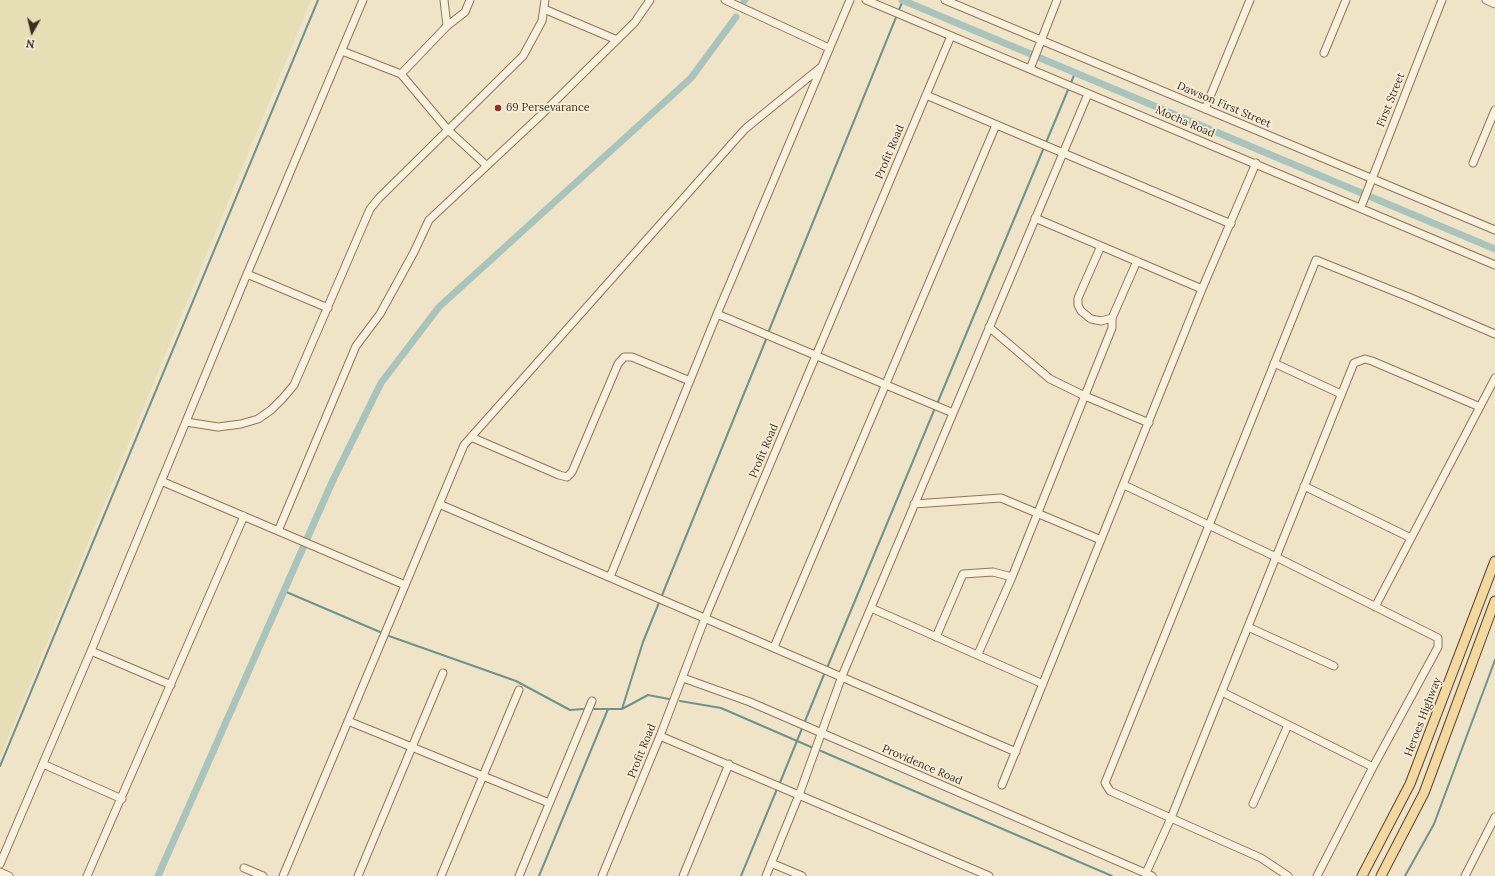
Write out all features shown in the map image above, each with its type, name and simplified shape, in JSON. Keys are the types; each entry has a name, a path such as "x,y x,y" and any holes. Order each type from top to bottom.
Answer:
{"main road":[{"name":"Heroes Highway","path":"1362,876 1410,784 1495,561"},
{"path":"1381,876 1424,793 1495,601"}],"street":[{"path":"0,864 91,651 247,274 363,0"},
{"path":"444,0 447,26"},
{"path":"401,74 447,26 465,12 470,0"},
{"path":"186,422 218,427 241,424 258,419 271,410 294,385 370,209 379,198 523,56 542,21 545,0"},
{"path":"278,531 356,346 380,314 414,252 429,220 541,115 617,40 635,22 650,0"},
{"path":"725,0 829,48"},
{"path":"610,577 717,314 850,0"},
{"name":"Mocha Road","path":"866,0 950,36 1031,66 1088,94 1256,163 1362,204 1495,265"},
{"name":"Dawson First Street","path":"945,0 1495,230"},
{"path":"1031,66 1057,0"},
{"path":"1205,109 1250,0"},
{"path":"1324,53 1346,0"},
{"name":"First Street","path":"1362,204 1442,0"},
{"path":"1486,0 1495,4"},
{"path":"544,9 617,40"},
{"name":"Profit Road","path":"602,876 660,736 705,618 950,36"},
{"path":"342,51 401,74 448,130 486,165"},
{"path":"283,876 464,445 745,129 820,68"},
{"path":"766,876 799,795 842,676 870,608 1088,94"},
{"path":"926,95 1231,224"},
{"path":"1473,163 1495,110"},
{"path":"774,647 884,385 996,125"},
{"path":"1002,785 1149,424 1202,289 1256,163"},
{"path":"1035,218 1202,289"},
{"path":"1101,246 1078,298 1078,305 1081,311 1091,318 1101,321 1112,318"},
{"path":"1288,876 1261,858 1110,791 1105,783 1316,260 1495,334"},
{"path":"978,654 1012,577 1036,512 1112,328 1112,318 1137,261"},
{"path":"247,274 328,308"},
{"path":"717,314 952,414"},
{"path":"989,327 1050,379 1084,396 1149,424"},
{"path":"471,437 559,476 567,477 572,472 618,364 624,357 632,357 690,381"},
{"path":"1149,875 1354,363 1364,359 1372,361 1480,407"},
{"path":"1274,363 1341,394"},
{"path":"1374,607 1495,378"},
{"path":"161,481 405,585"},
{"path":"1124,485 1276,556 1374,607 1438,638 1438,647 1373,767 1317,876"},
{"path":"1304,486 1411,538"},
{"path":"914,504 1001,498 1101,540"},
{"path":"439,504 1016,752"},
{"path":"87,876 122,799 244,516"},
{"path":"936,637 963,574 993,572 1012,577"},
{"path":"870,608 978,654 1043,684"},
{"path":"1248,627 1334,666"},
{"path":"91,651 171,685"},
{"path":"358,876 414,748 444,673"},
{"name":"Providence Road","path":"683,678 750,702 1149,875"},
{"path":"441,876 519,690"},
{"path":"1222,692 1373,767"},
{"path":"519,876 592,701"},
{"path":"348,721 549,803"},
{"path":"1253,804 1288,725"},
{"path":"660,736 729,764 989,876"},
{"path":"43,764 122,799"},
{"path":"683,876 729,764"},
{"path":"1465,876 1495,817"},
{"path":"771,863 802,876"},
{"path":"244,868 263,876"},
{"path":"0,872 9,876"}],"shaded area":[{"path":"0,0 311,0 0,757"}],"waterway":[{"path":"0,766 318,0"},
{"path":"902,0 1495,249"},
{"path":"768,333 903,0"},
{"path":"158,876 333,480 381,383 439,307 691,78 736,17"},
{"path":"937,404 1075,73"},
{"path":"622,709 643,642 767,337"},
{"path":"827,668 935,408"},
{"path":"284,591 380,632"},
{"path":"389,636 516,681 570,710 583,709"},
{"path":"1405,876 1434,824 1495,660"},
{"path":"779,785 825,672"},
{"path":"594,709 622,709 648,695 669,699"},
{"path":"680,701 721,708 811,747"},
{"path":"539,876 608,709"},
{"path":"821,751 1112,876"},
{"path":"741,876 777,789"}],"place":[{"name":"69 Persevarance","path":"498,108"}]}
